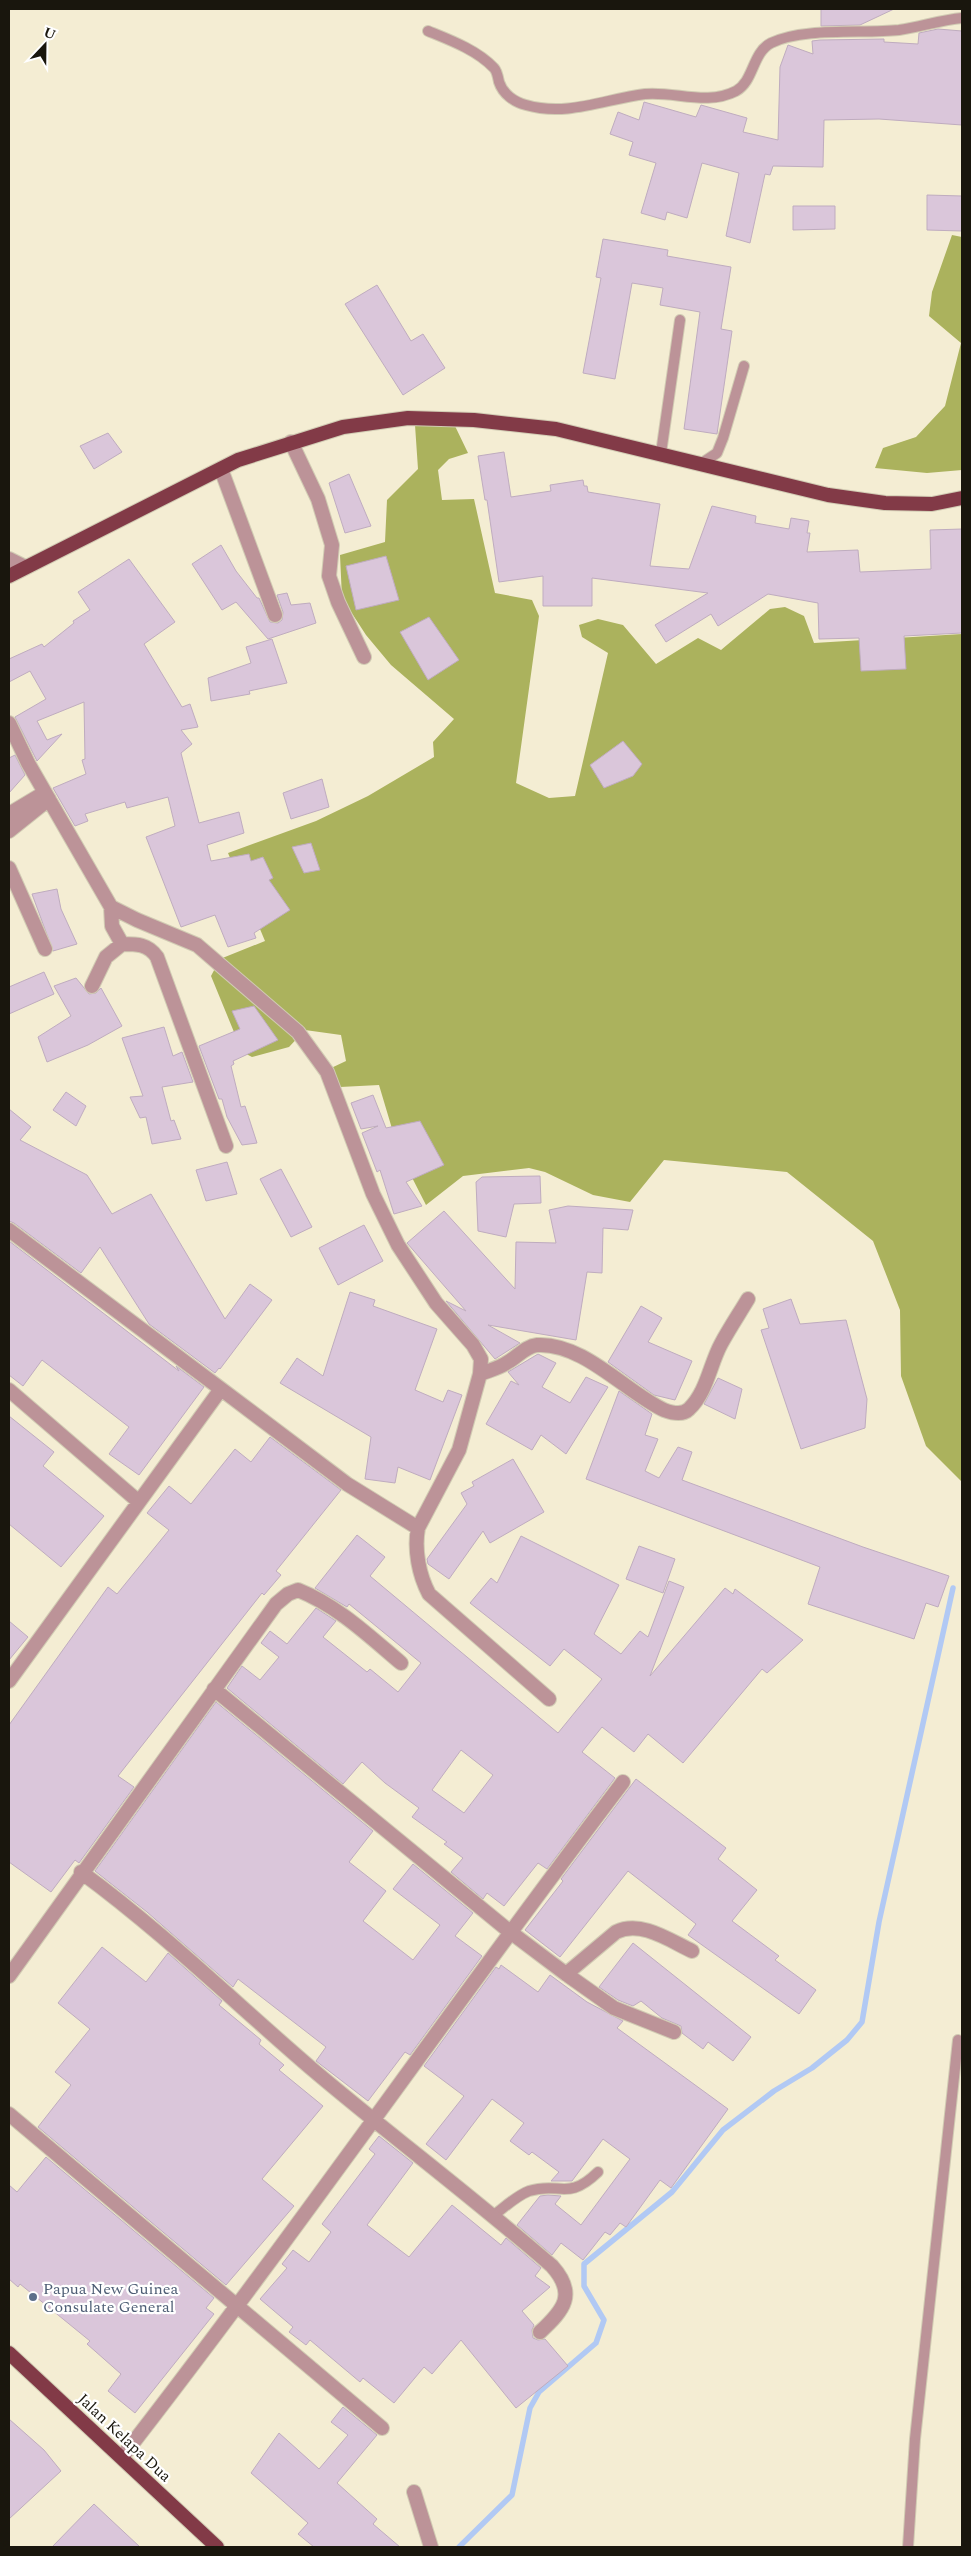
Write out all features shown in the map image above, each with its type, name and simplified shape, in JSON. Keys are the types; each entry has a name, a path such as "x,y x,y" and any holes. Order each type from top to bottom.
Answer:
{"highway":[{"path":"9,576 238,460 343,427 408,418 474,420 556,429 828,495 885,503 932,504 962,498"},
{"name":"Jalan Kelapa Dua","path":"9,2353 217,2547"}],"street":[{"path":"291,442 318,499 332,545 329,576 338,602 364,657"},
{"path":"221,469 275,616"},
{"path":"9,559 25,567"},
{"path":"9,723 47,796 111,907 112,926 122,944"},
{"path":"9,814 47,796"},
{"path":"9,831 47,796"},
{"path":"9,868 45,949"},
{"path":"111,907 197,945 298,1032 327,1072 373,1194 398,1245 436,1303 474,1345 481,1360 480,1374 459,1450 418,1528 416,1542 422,1581 429,1594 549,1699"},
{"path":"92,986 106,957 122,944 144,946 152,949 157,956 226,1146"},
{"path":"9,1230 347,1484 418,1528"},
{"path":"480,1374 507,1363 535,1345 546,1345 566,1350 611,1373 663,1410 682,1413 688,1410 696,1400 720,1346 748,1299"},
{"path":"9,1681 220,1389"},
{"path":"9,1390 139,1502"},
{"path":"9,1976 81,1872 276,1604 288,1594 298,1590 313,1596 343,1615 401,1663"},
{"path":"214,1689 509,1931 566,1974 614,2008 674,2032"},
{"path":"122,2458 237,2307 509,1931 623,1782"},
{"path":"81,1872 116,1898 209,1976 312,2069 494,2215 552,2266 565,2283 566,2292 562,2309 540,2332"},
{"path":"566,1974 616,1932 625,1928 638,1927 692,1951"},
{"path":"9,2114 382,2428"},
{"path":"414,2492 431,2547"}],"lane":[{"path":"428,31 459,44 495,68 500,86 509,98 524,105 546,110 595,106 647,94 695,98 719,96 736,91 746,82 756,60 770,44 826,32 898,30 962,18"},
{"path":"661,453 680,320"},
{"path":"702,463 717,453 724,438 744,366"},
{"path":"908,2547 915,2438 958,2040"},
{"path":"494,2215 514,2199 529,2192 542,2188 570,2190 589,2180 598,2172"}],"green space":[{"path":"952,235 962,237 962,470 927,473 875,468 883,448 916,437 945,406 961,343 929,316 932,292"},
{"path":"415,425 455,426 468,453 449,459 438,470 442,500 474,499 495,593 532,600 539,616 516,783 549,798 575,796 608,653 582,637 579,625 598,619 623,625 656,664 698,638 721,650 770,609 785,607 804,616 814,643 962,634 962,1482 926,1446 901,1376 900,1310 873,1241 787,1172 664,1160 630,1202 593,1195 545,1172 529,1168 463,1176 426,1205 399,1152 379,1085 340,1087 329,1069 346,1061 341,1035 305,1030 289,1047 252,1057 227,1044 234,1032 211,976 220,959 265,941 228,853 316,821 368,796 434,757 433,742 454,719 391,665 366,635 342,598 340,555 385,542 387,500 418,469"}],"building":[{"path":"821,9 894,9 860,25 821,26"},
{"path":"938,29 962,31 962,125 879,119 824,120 823,167 773,166 770,175 765,174 750,243 726,236 739,173 702,163 687,218 667,212 665,220 641,213 656,163 629,155 633,142 610,134 618,112 639,120 644,102 696,117 701,105 747,118 743,132 778,140 780,67 788,45 813,54 812,41 820,40 884,39 884,42 918,44 919,33"},
{"path":"927,195 962,196 962,231 927,230"},
{"path":"793,206 835,206 835,229 793,230"},
{"path":"603,239 668,250 667,256 731,267 721,329 732,331 717,434 684,429 700,312 660,305 663,288 632,283 615,379 583,373 601,278 596,277"},
{"path":"377,285 411,341 423,334 445,368 403,395 345,304"},
{"path":"108,433 122,452 94,469 80,446"},
{"path":"504,452 511,497 551,491 550,485 583,480 588,492 660,504 650,566 689,569 712,506 756,516 755,523 789,529 791,518 809,521 807,533 810,533 807,552 858,550 860,572 931,569 930,530 962,529 962,633 904,636 906,669 861,671 859,638 819,639 818,603 768,594 718,626 711,614 666,642 655,625 708,593 592,578 592,606 543,606 543,576 499,582 487,500 485,500 478,456"},
{"path":"349,474 371,526 345,533 329,483"},
{"path":"221,545 236,571 257,598 259,598 270,622 278,623 282,620 283,612 277,595 287,593 291,605 310,603 316,623 268,639 236,602 222,610 192,564"},
{"path":"386,556 399,600 356,610 346,566"},
{"path":"129,559 175,622 144,644 182,707 190,704 198,727 181,730 192,744 181,753 199,823 239,812 244,833 207,845 211,861 249,854 251,861 263,857 273,878 269,880 290,910 254,933 256,938 228,947 215,915 181,927 146,837 175,826 168,797 127,808 125,802 85,814 88,821 75,826 53,788 86,774 82,760 85,759 84,702 37,721 47,740 62,734 37,761 15,717 46,699 30,671 9,682 9,659 42,644 44,647 74,623 73,621 90,610 78,592"},
{"path":"429,617 459,660 428,680 400,632"},
{"path":"272,639 287,683 249,691 250,694 211,701 208,678 251,663 246,647"},
{"path":"623,741 642,764 633,776 604,788 590,765"},
{"path":"15,755 25,775 9,793 9,758"},
{"path":"322,779 329,807 291,819 283,793"},
{"path":"311,843 320,870 304,873 292,847"},
{"path":"57,889 61,909 77,944 53,951 32,894"},
{"path":"44,972 54,994 9,1014 9,987"},
{"path":"76,978 89,994 96,993 101,988 122,1026 88,1045 47,1062 38,1037 71,1016 54,986"},
{"path":"254,1006 278,1040 233,1061 234,1064 231,1066 241,1107 245,1106 257,1143 242,1145 227,1117 222,1099 219,1099 199,1046 240,1029 232,1011"},
{"path":"164,1027 173,1056 182,1052 193,1082 162,1087 171,1121 174,1120 181,1139 152,1144 146,1117 140,1118 130,1097 143,1096 122,1038"},
{"path":"66,1092 86,1106 76,1126 53,1110"},
{"path":"373,1095 386,1128 420,1121 444,1165 406,1182 422,1206 394,1214 380,1170 377,1172 362,1133 378,1126 361,1129 351,1103"},
{"path":"9,1109 31,1127 20,1140 87,1175 112,1214 151,1194 225,1319 250,1284 272,1300 215,1373 149,1324 100,1247 81,1273 9,1221"},
{"path":"227,1162 237,1194 206,1201 196,1170"},
{"path":"281,1169 312,1227 291,1237 260,1179"},
{"path":"540,1176 541,1203 514,1204 506,1237 478,1231 476,1182 482,1177"},
{"path":"568,1206 633,1210 628,1230 603,1228 602,1273 587,1272 576,1340 488,1325 520,1343 495,1359 446,1301 466,1311 407,1243 444,1211 515,1289 516,1242 556,1243 549,1210"},
{"path":"364,1225 383,1261 338,1285 319,1248"},
{"path":"9,1241 179,1371 176,1366 204,1387 139,1475 109,1454 129,1427 42,1360 23,1386 9,1375"},
{"path":"350,1292 375,1300 373,1306 437,1329 415,1390 443,1402 448,1390 462,1395 430,1480 398,1467 395,1483 365,1479 371,1437 280,1383 297,1358 323,1376"},
{"path":"791,1299 800,1324 846,1320 867,1399 865,1428 801,1449 761,1330 769,1328 763,1309"},
{"path":"641,1306 662,1318 648,1342 692,1361 675,1400 654,1395 608,1362"},
{"path":"538,1354 556,1363 542,1387 570,1403 586,1377 608,1387 566,1454 541,1435 532,1450 486,1424 511,1381 519,1385 508,1372"},
{"path":"718,1378 742,1389 735,1419 704,1404"},
{"path":"619,1391 652,1414 645,1435 658,1439 645,1471 659,1478 678,1447 692,1452 682,1480 863,1547 949,1576 938,1607 926,1603 914,1639 808,1604 820,1567 586,1479"},
{"path":"9,1416 54,1452 43,1466 104,1516 61,1567 9,1524"},
{"path":"270,1437 341,1490 276,1571 281,1575 264,1595 262,1593 118,1776 134,1787 79,1863 75,1860 51,1892 9,1862 9,1725 108,1587 117,1594 169,1530 147,1513 169,1486 191,1504 235,1449 251,1462"},
{"path":"513,1459 544,1512 490,1543 483,1531 449,1579 428,1564 427,1559 467,1504 461,1493 474,1486 472,1482"},
{"path":"357,1535 385,1557 370,1576 558,1733 602,1679 564,1649 550,1666 470,1603 491,1578 497,1583 521,1536 619,1585 594,1634 621,1654 640,1631 648,1637 669,1581 684,1587 650,1676 725,1588 733,1594 735,1589 803,1640 767,1673 762,1669 683,1763 648,1734 634,1752 602,1727 582,1752 615,1778 547,1869 538,1863 504,1906 487,1893 483,1899 451,1872 463,1858 444,1844 447,1842 412,1817 419,1808 385,1783 362,1762 343,1784 227,1688 242,1666 260,1680 279,1657 261,1643 270,1631 287,1644 316,1608 336,1621 323,1637 367,1672 370,1669 398,1692 421,1663 349,1604 347,1607 315,1588","holes":["461,1750 493,1775 464,1813 432,1790"]},
{"path":"639,1546 675,1559 663,1593 626,1579"},
{"path":"9,1621 28,1637 9,1660"},
{"path":"216,1702 373,1831 349,1862 386,1891 363,1921 413,1960 440,1925 393,1889 413,1864 473,1913 455,1936 482,1956 410,2055 405,2052 368,2101 316,2061 326,2047 238,1979 233,1987 147,1912 95,1871"},
{"path":"636,1779 726,1848 718,1859 757,1890 732,1921 779,1956 775,1960 816,1990 799,2014 688,1935 696,1924 628,1871 560,1957 525,1930 563,1881 561,1879"},
{"path":"633,1943 751,2037 733,2061 708,2042 703,2049 682,2033 681,2026 662,2018 641,2001 633,2006 618,2000 599,1987"},
{"path":"102,1947 146,1982 168,1953 222,2001 219,2005 261,2040 259,2044 284,2065 279,2070 323,2106 262,2179 294,2206 226,2285 38,2127 71,2085 55,2072 90,2029 58,2003"},
{"path":"501,1965 538,1992 550,1975 587,2002 623,2021 617,2028 728,2109 671,2188 660,2180 626,2227 620,2223 610,2235 605,2232 583,2260 561,2243 552,2255 517,2225 540,2196 548,2195 561,2196 555,2204 581,2225 630,2159 603,2139 572,2181 551,2181 559,2172 532,2152 529,2155 510,2141 524,2123 492,2099 446,2160 426,2144 464,2096 424,2066 496,1967 499,1969"},
{"path":"379,2136 413,2163 367,2225 409,2257 452,2205 501,2245 506,2238 541,2268 535,2276 550,2287 522,2311 534,2325 532,2330 533,2338 538,2340 545,2339 568,2366 516,2408 461,2340 432,2374 424,2367 394,2403 363,2378 360,2382 310,2340 306,2345 289,2332 293,2327 260,2299 287,2268 282,2264 293,2250 309,2262 331,2232 322,2224 375,2154 369,2149"},
{"path":"46,2157 214,2298 206,2308 214,2314 135,2413 108,2391 121,2374 87,2344 90,2341 20,2284 18,2287 9,2279 9,2185 17,2192"},
{"path":"343,2407 377,2435 337,2483 377,2519 373,2524 400,2547 314,2547 298,2534 308,2523 251,2473 279,2433 319,2469 348,2435 331,2422"},
{"path":"9,2419 44,2450 61,2471 9,2519"},
{"path":"94,2504 140,2547 52,2547"}],"waterway":[{"path":"459,2547 512,2495 530,2408 539,2392 596,2343 604,2320 584,2286 584,2264 672,2192 723,2130 774,2091 812,2068 847,2040 862,2022 879,1922 953,1588"}],"place":[{"name":"Papua New Guinea Consulate General","path":"33,2297"}]}
